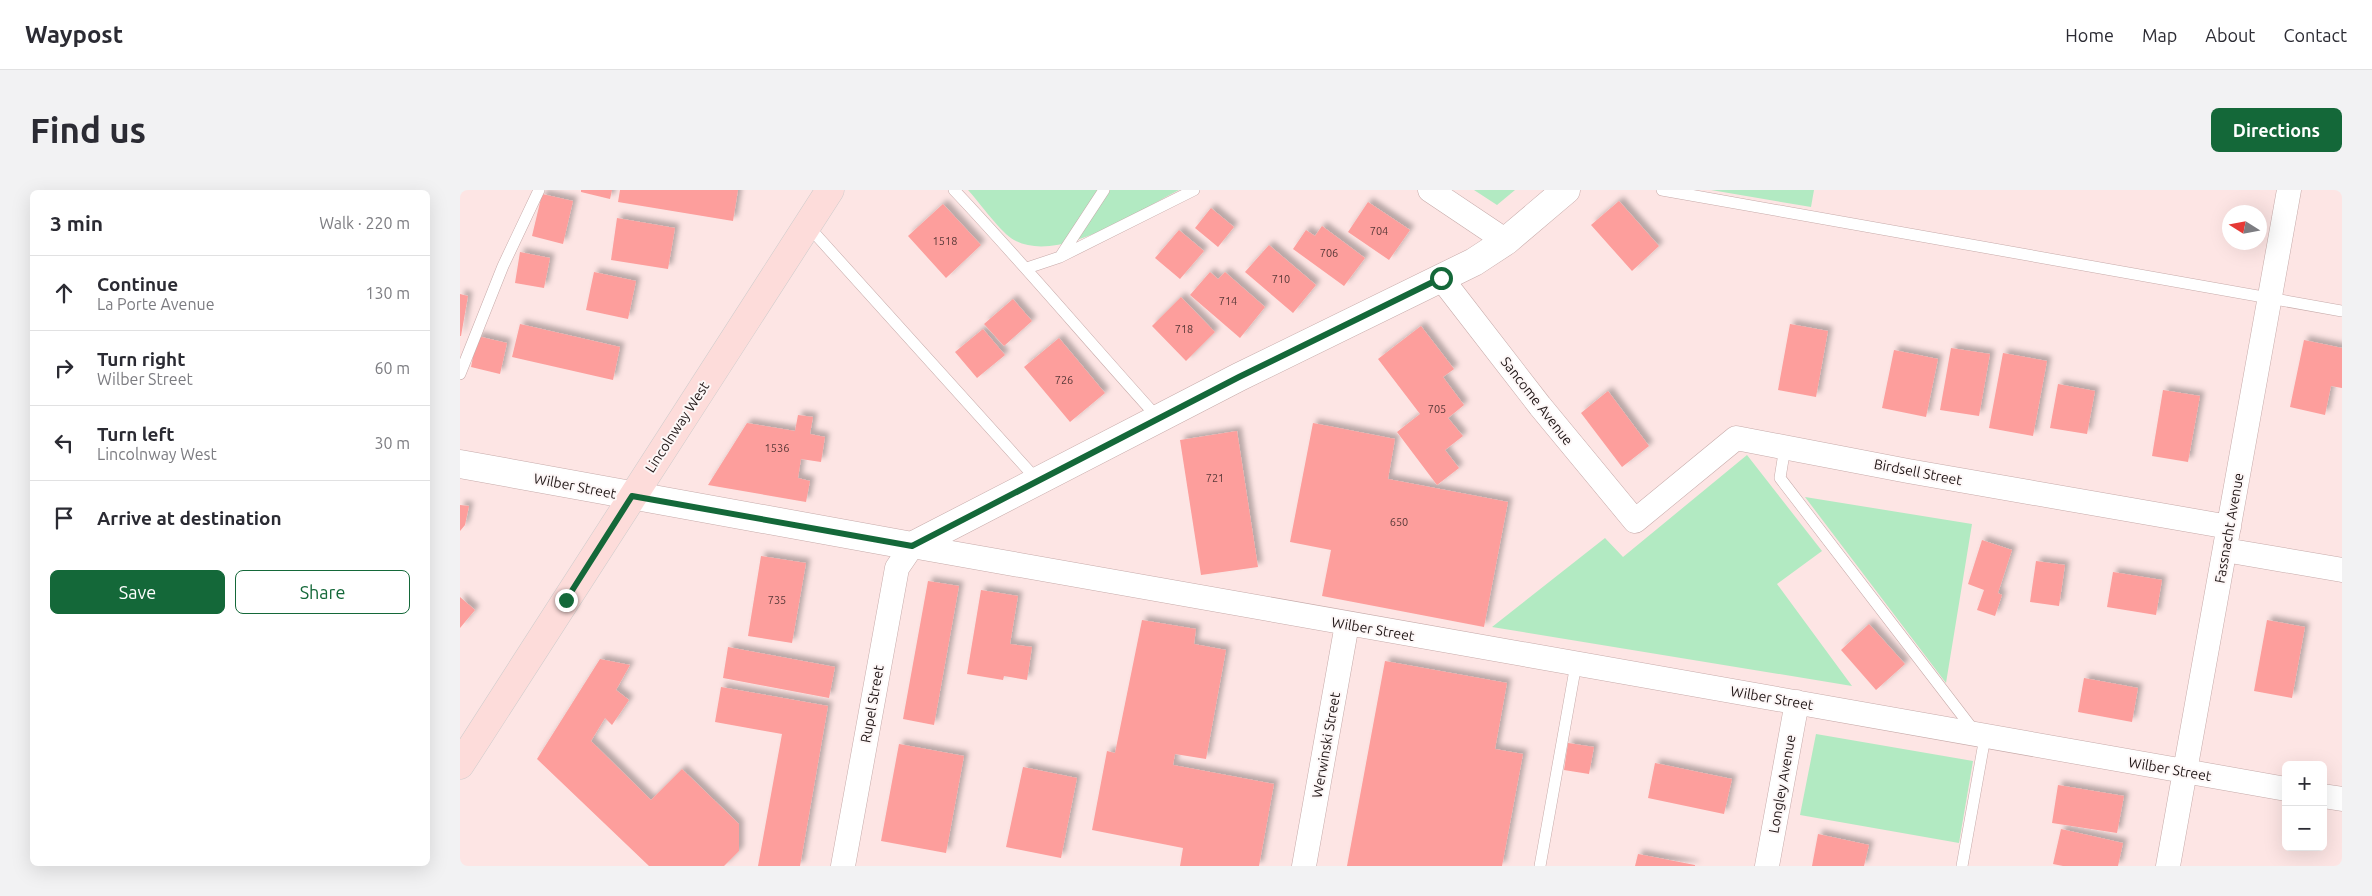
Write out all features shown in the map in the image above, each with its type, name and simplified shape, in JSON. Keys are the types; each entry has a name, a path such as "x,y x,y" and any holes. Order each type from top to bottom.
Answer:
{"main road":[{"name":"Lincolnway West","path":"460,765 830,190"}],"street":[{"path":"1430,190 1506,240"},
{"path":"912,546 1158,418 1474,262 1506,240 1566,190"},
{"name":"Fassnacht Avenue","path":"2168,866 2289,190"},
{"name":"Sancome Avenue","path":"1441,278 1540,406 1635,522"},
{"name":"Birdsell Street","path":"1635,522 1736,438 2227,539 2342,570"},
{"name":"Wilber Street","path":"460,464 1347,624 2282,788"},
{"name":"Rupel Street","path":"843,866 897,568 912,546"},
{"name":"Werwinski Street","path":"1304,866 1347,624"},
{"name":"Longley Avenue","path":"1767,866 1796,702"},
{"path":"2327,797 2342,799"}],"lane":[{"path":"460,374 503,266 539,190"},
{"path":"954,190 1027,268 1158,418"},
{"path":"1060,257 1104,190"},
{"path":"1027,268 1060,257 1194,190"},
{"path":"1662,190 2342,311"},
{"path":"807,225 1038,481"},
{"path":"1785,447 1780,478 1981,736 1962,866"},
{"path":"1540,866 1576,664"}],"green space":[{"path":"968,190 1179,190 1120,222 1075,241 1053,246 1032,246 1009,237"},
{"path":"1474,190 1515,190 1497,205"},
{"path":"1711,190 1814,190 1811,207"},
{"path":"1747,455 1822,551 1777,584 1852,686 1492,627 1605,538 1623,557"},
{"path":"1805,497 1972,524 1946,683"},
{"path":"1816,734 1973,761 1959,843 1800,815"}],"building":[{"path":"581,190 612,190 610,199 581,192"},
{"path":"620,190 738,190 733,221 618,202"},
{"path":"542,194 573,201 563,244 532,236"},
{"path":"1619,201 1659,246 1632,271 1591,225"},
{"path":"1368,202 1410,230 1389,260 1348,232"},
{"path":"943,204 981,245 946,278 908,236"},
{"path":"1211,208 1234,227 1218,247 1195,228"},
{"path":"617,218 675,228 668,269 611,260"},
{"path":"1322,226 1365,258 1344,286 1293,249 1306,230 1315,236"},
{"path":"1179,230 1204,251 1180,279 1155,258"},
{"path":"1269,245 1316,285 1293,313 1245,272"},
{"path":"520,252 550,258 544,288 515,283"},
{"path":"594,272 636,281 628,319 586,310"},
{"path":"1210,272 1218,279 1225,272 1265,307 1240,338 1190,295"},
{"path":"460,294 468,296 461,336 460,336"},
{"path":"1181,297 1215,332 1186,361 1152,326"},
{"path":"1013,299 1032,321 1004,346 984,324"},
{"path":"520,324 620,347 613,380 512,357"},
{"path":"1790,324 1828,331 1816,397 1778,390"},
{"path":"1421,326 1454,369 1443,377 1464,405 1448,418 1463,436 1445,450 1459,468 1437,485 1397,432 1420,414 1378,359"},
{"path":"983,329 1005,355 977,378 955,352"},
{"path":"477,336 507,343 500,374 471,367"},
{"path":"1059,338 1105,393 1070,422 1024,367"},
{"path":"2304,340 2342,348 2342,388 2331,386 2325,415 2290,407"},
{"path":"1951,348 1990,354 1979,416 1940,410"},
{"path":"1894,350 1938,359 1926,417 1882,408"},
{"path":"2003,353 2047,361 2033,436 1989,428"},
{"path":"2058,384 2095,391 2087,434 2050,428"},
{"path":"2163,390 2200,396 2188,462 2152,456"},
{"path":"1608,391 1649,446 1622,467 1581,413"},
{"path":"798,415 813,417 810,434 825,437 821,462 801,459 798,478 810,481 806,502 708,485 747,423 795,431"},
{"path":"1313,423 1395,439 1388,479 1508,502 1484,627 1322,596 1331,550 1290,542"},
{"path":"1237,431 1258,567 1201,575 1180,440"},
{"path":"460,505 469,506 465,525 460,531"},
{"path":"1982,540 2012,550 1998,593 2002,595 1995,616 1977,610 1984,590 1968,584"},
{"path":"761,556 806,563 792,643 748,636"},
{"path":"2036,561 2065,565 2059,606 2030,602"},
{"path":"2113,572 2162,580 2156,615 2107,607"},
{"path":"928,581 959,586 934,725 903,719"},
{"path":"981,590 1018,596 1010,644 1032,647 1027,680 1004,676 1003,680 967,674"},
{"path":"460,597 475,610 460,628"},
{"path":"1142,620 1196,629 1194,644 1226,650 1206,759 1175,754 1173,765 1274,784 1259,866 1180,866 1183,848 1092,830 1107,751 1115,753"},
{"path":"2267,620 2305,627 2292,698 2254,691"},
{"path":"1869,624 1905,664 1876,690 1841,650"},
{"path":"728,647 835,667 829,698 723,678"},
{"path":"600,659 630,665 616,690 629,700 612,725 605,718 591,741 651,800 682,769 739,824 739,851 724,866 649,866 537,759"},
{"path":"1385,661 1507,683 1495,749 1523,754 1502,866 1347,866"},
{"path":"2084,678 2138,688 2132,722 2078,712"},
{"path":"721,687 828,706 800,866 758,866 782,734 715,722"},
{"path":"1568,743 1594,747 1589,774 1564,770"},
{"path":"899,744 964,756 946,853 881,841"},
{"path":"1655,763 1732,779 1724,814 1648,798"},
{"path":"1023,767 1077,778 1061,858 1006,847"},
{"path":"2058,785 2124,796 2117,833 2052,823"},
{"path":"2061,829 2123,843 2118,866 2063,866 2053,864"},
{"path":"1818,834 1869,845 1864,866 1812,866"},
{"path":"1638,854 1695,865 1695,866 1635,866"}],"route":[{"path":"566,600 632,496 912,546 1158,418 1441,278"}]}
